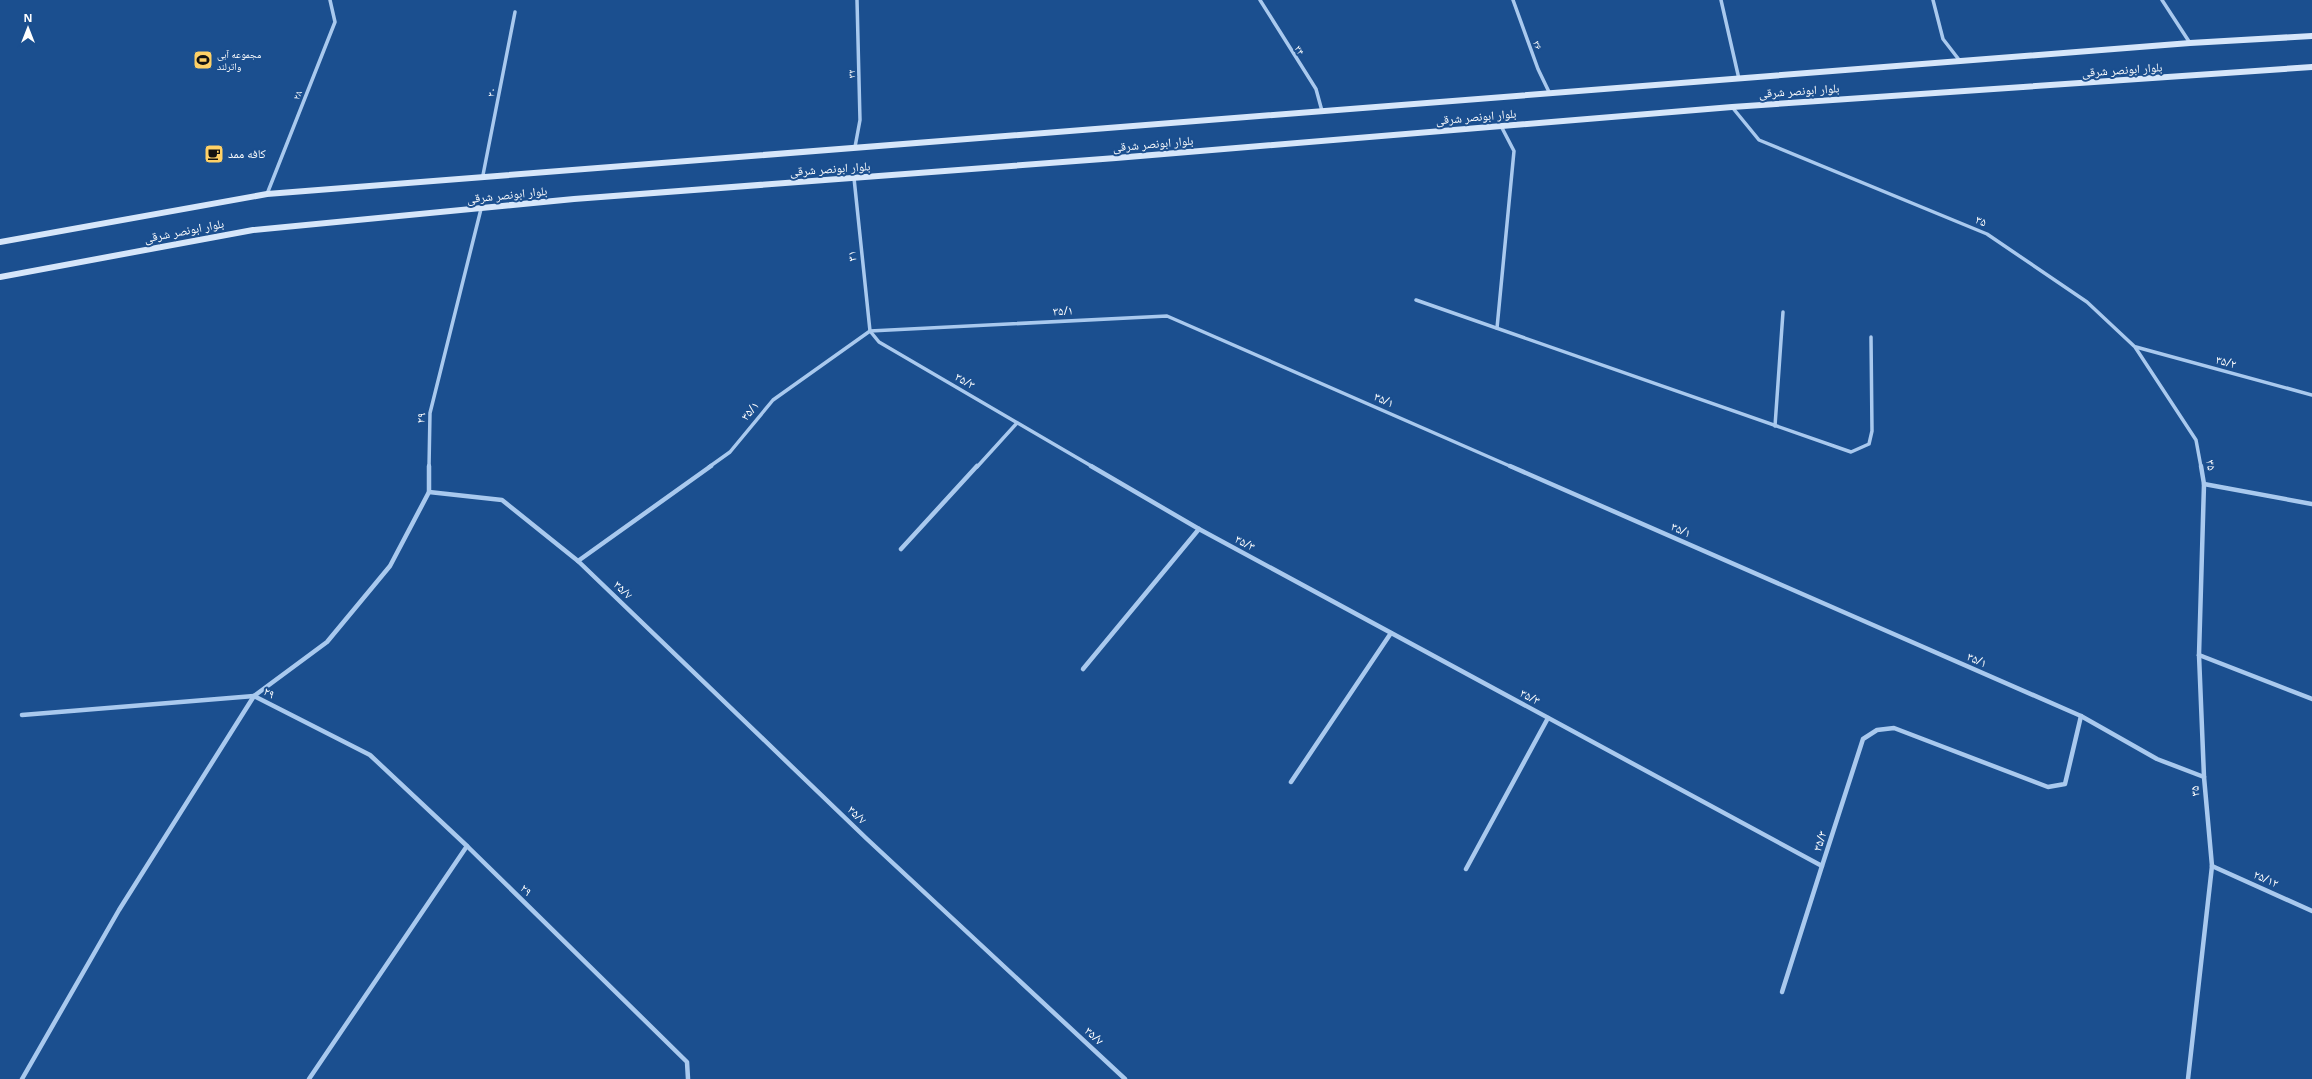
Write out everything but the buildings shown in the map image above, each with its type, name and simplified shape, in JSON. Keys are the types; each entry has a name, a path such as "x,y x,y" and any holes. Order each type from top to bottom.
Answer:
{"main road":[{"name":"بلوار ابونصر شرقی","path":"0,242 267,194 2190,43 2312,36"},
{"name":"بلوار ابونصر شرقی","path":"0,277 253,230 574,199 854,178 1732,107 2312,67"}],"street":[{"name":"۲۸","path":"267,194 335,22 330,0"},
{"name":"۳۲","path":"855,147 860,120 856,0"},
{"name":"۳۴","path":"1260,0 1316,89 1322,111"},
{"name":"۳۶","path":"1513,0 1538,69 1550,94"},
{"path":"1721,0 1739,79"},
{"path":"1933,0 1943,39 1960,61"},
{"path":"2162,0 2190,43"},
{"name":"۳۰","path":"483,176 515,12"},
{"name":"۳۵","path":"1732,107 1759,140 1987,234 2086,302 2135,347 2196,440 2204,484 2199,655 2204,777 2212,866 2188,1079"},
{"path":"1497,328 1514,151 1501,126"},
{"name":"۳۱","path":"854,178 870,331"},
{"name":"۲۹","path":"481,208 430,413 429,492 390,566 327,642 254,696 370,754 467,846 686,1062 688,1079"},
{"path":"1416,300 1851,452 1869,444 1872,431 1871,337"},
{"path":"1775,426 1783,312"},
{"name":"۳۵/۱","path":"578,561 730,452 773,400 870,331 1167,316 2081,716 2157,759 2204,777"},
{"name":"۳۵/۳","path":"870,331 879,342 1199,529 1822,866 1863,739 1877,730 1894,728 2048,787 2065,784 2081,716"},
{"name":"۳۵/۲","path":"2135,347 2312,396"},
{"path":"901,549 1017,423"},
{"path":"2204,484 2312,504"},
{"name":"۳۵/۷","path":"429,492 502,500 578,561 867,839 1125,1079"},
{"path":"1083,669 1199,529"},
{"path":"1291,782 1391,633"},
{"path":"2199,655 2312,699"},
{"path":"22,715 254,696"},
{"path":"22,1079 119,910 254,696"},
{"path":"1466,869 1548,718"},
{"path":"309,1079 467,846"},
{"path":"1782,992 1822,866"},
{"name":"۲۵/۱۲","path":"2212,866 2312,911"}],"place":[{"name":"مجموعه آبی واترلند","path":"203,60"},
{"name":"کافه ممد","path":"214,154"}]}
